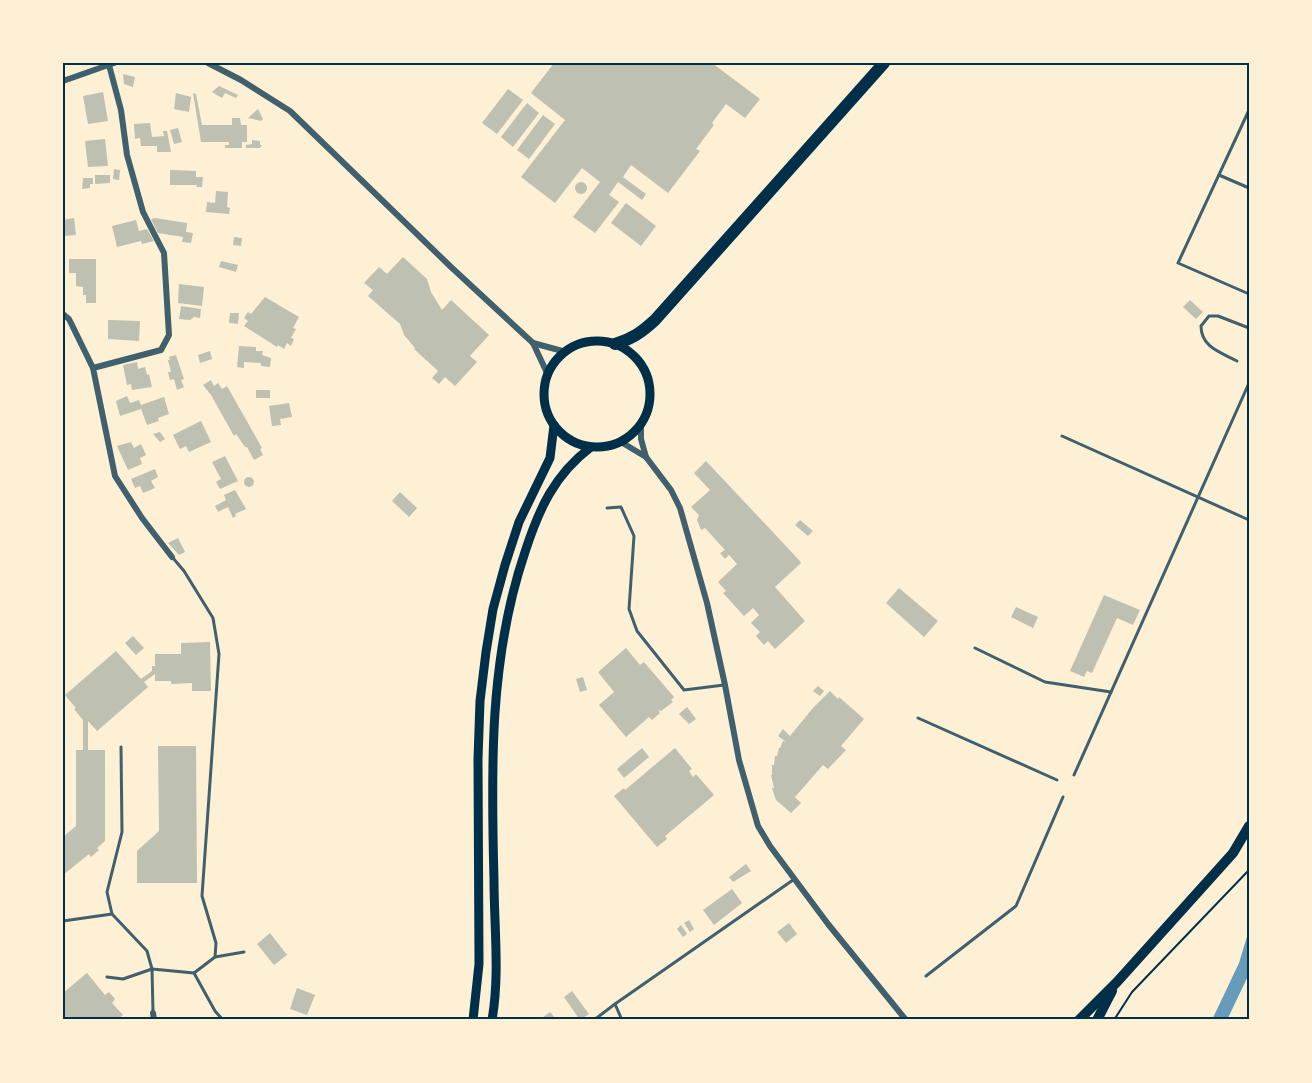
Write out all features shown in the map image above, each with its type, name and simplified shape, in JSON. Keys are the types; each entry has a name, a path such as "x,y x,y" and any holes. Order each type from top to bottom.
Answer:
{"highway":[{"path":"615,344 641,333 655,320 884,63"}],"main road":[{"path":"602,341 615,344 636,357 643,367 651,390 650,402 641,425 632,435 606,447 591,447 571,440 554,426 544,401 544,387 555,362 577,345 602,341"},
{"path":"473,1020 479,964 480,701 486,652 493,609 505,565 519,522 550,458 554,426"},
{"path":"492,1020 495,964 493,757 500,654 517,574 541,508 553,486 567,468 591,447"},
{"path":"1079,1020 1233,853 1249,826"},
{"path":"1097,1020 1116,982"}],"street":[{"path":"208,63 241,80 290,111 533,343 548,375"},
{"path":"63,81 112,64 127,155 143,212 164,253 169,335 167,342 161,350 93,368"},
{"path":"63,314 69,319 93,368 115,476 142,518 172,557"},
{"path":"533,343 566,352"},
{"path":"641,425 641,439 646,457 671,490 680,508 707,603 739,760 755,817 770,846 906,1020"},
{"path":"621,442 646,457"}],"lane":[{"path":"1249,110 1178,263 1249,294"},
{"path":"1219,175 1249,188"},
{"path":"1237,361 1210,348 1204,341 1201,326 1209,316 1218,316 1249,328"},
{"path":"1074,775 1249,383"},
{"path":"1062,436 1249,520"},
{"path":"607,508 621,507 634,536 629,609 637,631 684,690 725,685"},
{"path":"172,557 184,571 213,618 219,654 202,896 216,943 215,957"},
{"path":"975,648 1045,682 1111,692"},
{"path":"918,718 1057,780"},
{"path":"121,747 122,832 107,892 112,914 147,951 152,969 154,1017"},
{"path":"926,976 1016,906 1063,797"},
{"path":"594,1020 795,879"},
{"path":"63,921 112,914"},
{"path":"106,977 123,979 152,969 194,973 215,957 244,952"},
{"path":"194,973 215,1011 223,1020"},
{"path":"615,1004 622,1020"}],"path":[{"path":"1114,1020 1132,992 1249,870"}],"water":[{"path":"1249,930 1249,974 1227,1020 1212,1020 1239,963"}],"building":[{"path":"554,63 712,63 760,99 745,118 726,104 696,149 700,151 668,193 631,165 623,177 646,194 642,200 618,182 609,195 619,202 595,233 573,217 600,182 582,168 555,203 521,177 565,120 531,93"},
{"path":"123,74 135,77 133,87 124,84"},
{"path":"219,86 238,95 236,98 225,93 222,98 212,92"},
{"path":"508,89 523,100 497,134 482,123"},
{"path":"103,92 108,121 88,124 83,96"},
{"path":"176,93 191,97 189,112 174,109"},
{"path":"193,93 196,94 202,125 232,125 232,118 240,118 241,125 247,125 247,142 242,142 242,148 225,148 229,142 201,142"},
{"path":"527,103 539,113 513,147 501,137"},
{"path":"258,109 263,119 261,121 248,118"},
{"path":"543,115 555,124 529,159 517,150"},
{"path":"150,123 152,137 164,136 163,131 167,131 171,152 157,152 157,146 141,146 140,138 135,139 134,124"},
{"path":"178,128 182,142 174,144 170,130"},
{"path":"105,139 108,166 88,167 85,141"},
{"path":"252,140 260,141 262,145 260,148 246,148 246,145 252,144"},
{"path":"114,169 120,170 119,180 113,179"},
{"path":"170,170 196,171 196,177 203,177 202,187 170,185"},
{"path":"95,175 110,175 110,183 95,184"},
{"path":"83,178 93,178 90,188 82,189"},
{"path":"583,182 587,188 583,194 579,194 575,186"},
{"path":"216,191 228,192 229,214 206,212 207,202 215,203"},
{"path":"626,203 656,226 641,246 611,223"},
{"path":"74,218 76,235 63,236 63,220"},
{"path":"151,219 187,223 186,232 193,233 191,243 182,242 183,237 158,233"},
{"path":"136,220 139,231 147,229 154,241 142,244 141,241 117,247 112,226"},
{"path":"234,237 242,238 241,246 233,245"},
{"path":"403,257 427,279 431,292 442,310 451,300 489,335 470,356 477,362 455,386 445,377 439,384 432,378 438,371 414,349 404,335 400,324 368,296 373,290 364,283 379,267 387,274"},
{"path":"69,259 96,259 96,303 86,303 83,287 76,286 76,273 69,273"},
{"path":"221,261 238,265 236,272 219,267"},
{"path":"179,284 204,287 202,306 178,303"},
{"path":"265,297 299,317 293,328 296,329 291,338 294,339 291,346 287,343 284,349 278,345 277,347 244,326 248,321 244,318 248,312 251,314"},
{"path":"1190,300 1203,312 1196,319 1183,307"},
{"path":"181,306 201,309 200,318 179,319"},
{"path":"230,313 239,313 238,324 229,323"},
{"path":"108,320 140,321 139,341 108,339"},
{"path":"239,346 256,347 256,351 263,351 262,355 271,358 270,367 261,366 261,363 244,362 244,368 237,367"},
{"path":"210,351 212,359 200,363 198,355"},
{"path":"176,355 184,379 181,380 184,387 177,390 174,379 170,380 168,372 171,372 169,357"},
{"path":"137,362 138,369 145,367 152,387 132,390 131,384 127,385 123,365"},
{"path":"211,380 214,386 218,383 222,389 227,386 262,448 260,449 263,455 254,460 247,447 236,434 234,436 203,385"},
{"path":"256,390 270,390 270,398 256,398"},
{"path":"127,396 130,403 139,400 141,405 164,397 169,414 147,425 141,409 120,416 116,401"},
{"path":"289,403 292,417 280,419 281,425 272,426 269,406"},
{"path":"201,421 211,442 189,452 186,446 180,449 173,435"},
{"path":"160,432 165,439 160,442 153,434"},
{"path":"131,442 134,448 141,444 146,455 140,458 142,464 128,470 117,446"},
{"path":"225,456 238,481 220,489 216,482 221,479 212,462"},
{"path":"706,461 801,563 775,587 805,621 775,649 768,641 764,645 756,636 760,632 751,623 759,615 753,608 744,616 723,593 726,591 718,582 737,564 729,555 725,559 720,553 725,550 705,528 701,530 697,520 699,515 691,507 710,490 694,473"},
{"path":"155,469 158,477 151,481 155,488 143,493 140,486 135,488 131,479"},
{"path":"249,477 254,482 249,487 244,482"},
{"path":"235,490 246,509 235,514 233,518 228,507 218,512 215,506 226,500 224,495"},
{"path":"400,492 417,508 409,517 392,501"},
{"path":"800,520 813,531 808,536 795,525"},
{"path":"178,538 185,552 179,555 168,543"},
{"path":"899,588 938,621 924,637 886,603"},
{"path":"1104,595 1140,610 1133,625 1117,618 1092,673 1087,671 1084,677 1070,671"},
{"path":"1016,607 1038,617 1033,628 1011,617"},
{"path":"133,636 144,648 136,655 125,643"},
{"path":"210,642 211,691 192,691 192,683 171,684 171,681 155,681 155,674 144,682 148,687 97,731 88,721 88,750 105,750 105,841 91,857 89,854 63,875 63,837 76,826 76,750 83,750 83,720 65,695 116,651 141,679 152,671 152,666 155,666 155,654 181,654 181,643"},
{"path":"626,648 640,665 644,662 674,697 671,700 673,702 661,711 658,710 660,713 652,720 649,717 626,737 599,705 614,692 598,672"},
{"path":"583,677 587,690 580,692 576,679"},
{"path":"818,686 824,691 820,696 813,691"},
{"path":"830,691 864,719 841,746 846,750 828,769 823,765 795,797 801,803 791,813 776,800 772,788 774,788 771,775 772,765 774,765 775,756 783,741 786,742 778,736 783,729 790,736"},
{"path":"687,707 696,719 689,724 679,714"},
{"path":"158,746 196,746 197,883 137,883 137,851 159,831"},
{"path":"642,748 649,757 624,778 617,769"},
{"path":"675,748 692,769 689,771 693,777 696,774 714,795 665,836 667,839 657,847 614,796 624,788 625,790"},
{"path":"746,864 751,871 733,882 729,877"},
{"path":"732,889 742,903 714,925 703,910"},
{"path":"689,920 694,929 690,932 684,923"},
{"path":"789,923 797,934 786,943 777,932"},
{"path":"681,925 687,934 683,937 677,929"},
{"path":"270,933 287,955 274,965 257,944"},
{"path":"87,973 105,995 109,992 115,999 112,1003 123,1015 117,1020 63,1020 63,993"},
{"path":"297,988 315,995 307,1015 290,1009"},
{"path":"572,991 589,1014 580,1020 564,997"},
{"path":"550,1012 557,1020 542,1018"}]}
